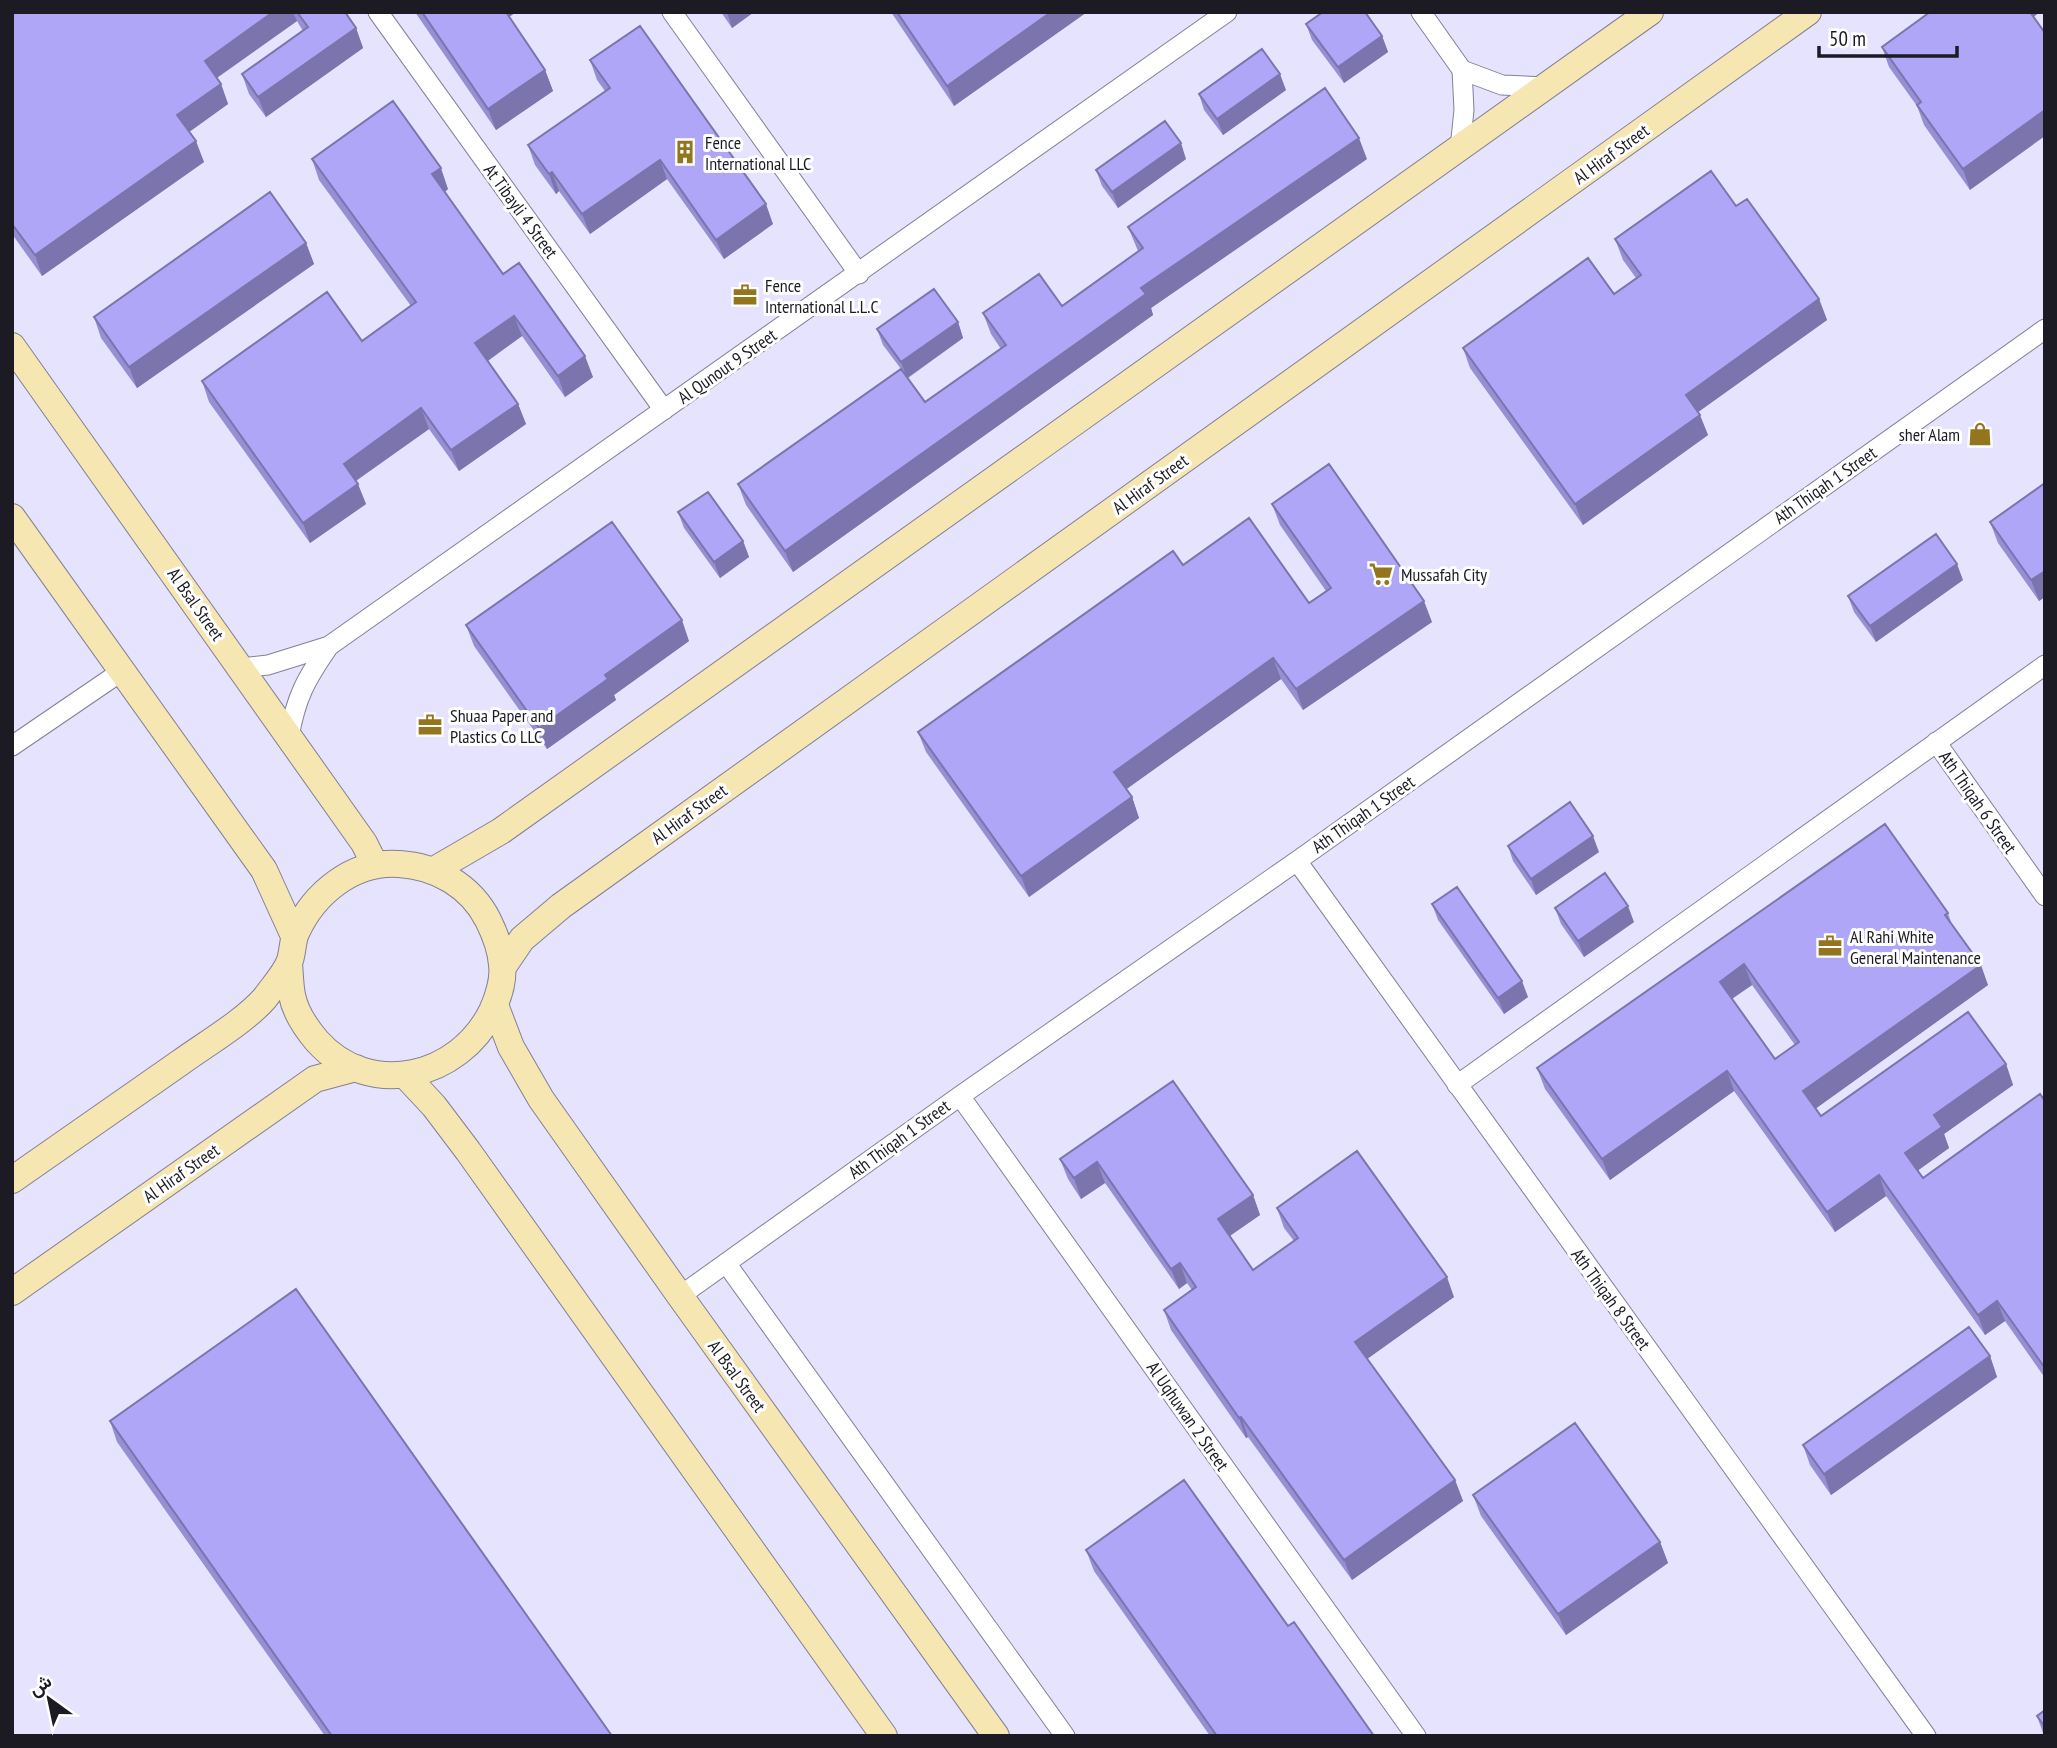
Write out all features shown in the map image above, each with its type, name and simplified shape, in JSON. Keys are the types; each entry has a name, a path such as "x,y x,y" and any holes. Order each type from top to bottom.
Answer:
{"street":[{"name":"At Tibayli 4 Street","path":"378,12 664,410"},
{"path":"672,12 859,274"},
{"name":"Al Qunout 9 Street","path":"241,668 268,665 329,646 1227,12"},
{"path":"1421,12 1462,70 1464,110 1460,148"},
{"path":"434,870 500,831 1650,12"},
{"name":"Al Hiraf Street","path":"503,967 522,939 561,906 1808,12"},
{"path":"1462,70 1502,85 1545,87"},
{"name":"Ath Thiqah 1 Street","path":"680,1296 2045,329"},
{"name":"Al Bsal Street","path":"12,346 364,843 375,865"},
{"path":"12,517 264,870 294,936"},
{"name":"Al Qunout 9 Street","path":"289,737 294,707 307,677 329,646"},
{"path":"1457,1085 2045,665"},
{"path":"12,746 122,671"},
{"name":"Ath Thiqah 6 Street","path":"1936,743 2045,895"},
{"name":"Ath Thiqah 8 Street","path":"1297,861 1926,1736"},
{"path":"395,863 434,870 461,886 482,909 496,937 503,967 495,1005 484,1026 469,1045 450,1060 429,1070 405,1075 380,1075 356,1068 327,1052 305,1027 292,997 289,964 294,936 306,911 325,890 349,874 375,865 395,863"},
{"path":"12,1180 228,1028 263,1000 289,964"},
{"name":"Al Bsal Street","path":"495,1005 511,1047 541,1099 996,1736"},
{"name":"Al Hiraf Street","path":"12,1292 315,1079 356,1068"},
{"path":"405,1075 434,1106 468,1151 884,1736"},
{"name":"Al Uqhuwan 2 Street","path":"960,1096 1416,1736"},
{"path":"726,1263 1065,1736"}],"shaded area":[{"path":"12,12 2045,12 2045,1736 12,1736"}],"building":[{"path":"12,12 273,12 205,61 221,84 177,115 196,141 35,255 12,224"},
{"path":"297,12 345,12 356,28 258,97 242,74 308,27"},
{"path":"422,12 506,12 545,70 488,109"},
{"path":"897,12 1051,12 947,86"},
{"path":"1323,12 1365,12 1382,36 1338,67 1306,24"},
{"path":"1930,12 2030,12 2045,33 2045,110 1963,169 1917,105 1921,102 1882,47"},
{"path":"640,26 766,204 716,240 660,160 582,214 552,172 549,174 528,145 610,88 590,60"},
{"path":"1262,49 1280,74 1217,119 1199,94"},
{"path":"1325,88 1359,138 1141,288 1146,294 785,551 738,484 901,369 925,402 1006,345 983,313 1039,274 1062,306 1143,248 1128,227"},
{"path":"393,101 441,168 432,174 503,274 519,263 585,356 558,376 514,316 475,343 518,404 451,450 421,408 344,464 358,484 303,523 202,381 327,292 362,341 416,302 312,159"},
{"path":"1165,121 1181,143 1112,192 1096,170"},
{"path":"1711,171 1736,206 1747,199 1819,299 1686,395 1700,415 1575,504 1463,348 1588,258 1614,294 1641,275 1615,239"},
{"path":"270,192 306,243 129,367 94,317"},
{"path":"934,289 958,322 901,362 877,329"},
{"path":"1329,464 1424,601 1296,689 1273,658 1114,772 1132,797 1021,876 918,732 1173,551 1183,565 1249,518 1309,603 1331,588 1272,504"},
{"path":"2045,483 2045,571 2031,580 1990,522"},
{"path":"708,492 743,541 714,562 678,512"},
{"path":"612,522 682,620 605,675 608,679 539,728 466,625"},
{"path":"1936,534 1957,564 1870,626 1848,596"},
{"path":"1570,802 1593,836 1531,879 1508,846"},
{"path":"1885,824 1981,965 1803,1091 1821,1116 1968,1012 2006,1064 1934,1115 1942,1127 1905,1153 1923,1178 2040,1094 2045,1101 2045,1368 1997,1301 1978,1315 1879,1175 1827,1212 1727,1071 1602,1159 1537,1068","holes":["1744,964 1799,1042 1775,1059 1720,982"]},
{"path":"1605,873 1628,906 1578,941 1555,908"},
{"path":"1457,887 1522,981 1498,998 1432,904"},
{"path":"1173,1081 1253,1195 1218,1219 1253,1270 1298,1238 1277,1208 1357,1151 1447,1277 1355,1342 1455,1480 1344,1560 1241,1417 1239,1418 1164,1310 1196,1287 1180,1263 1171,1269 1097,1162 1074,1178 1060,1159"},
{"path":"296,1289 612,1736 332,1736 110,1421"},
{"path":"1969,1327 1990,1356 1824,1474 1803,1445"},
{"path":"1575,1423 1660,1542 1558,1614 1473,1495"},
{"path":"1184,1480 1288,1626 1294,1622 1374,1736 1217,1736 1086,1550"},
{"path":"2045,1710 2045,1727 2037,1716"}],"place":[{"name":"Fence International LLC","path":"685,152"},
{"name":"Fence International L.L.C","path":"745,295"},
{"name":"sher Alam","path":"1980,434"},
{"name":"Mussafah City","path":"1381,574"},
{"name":"Shuaa Paper and Plastics Co LLC","path":"430,725"},
{"name":"Al Rahi White General Maintenance","path":"1830,946"}]}
